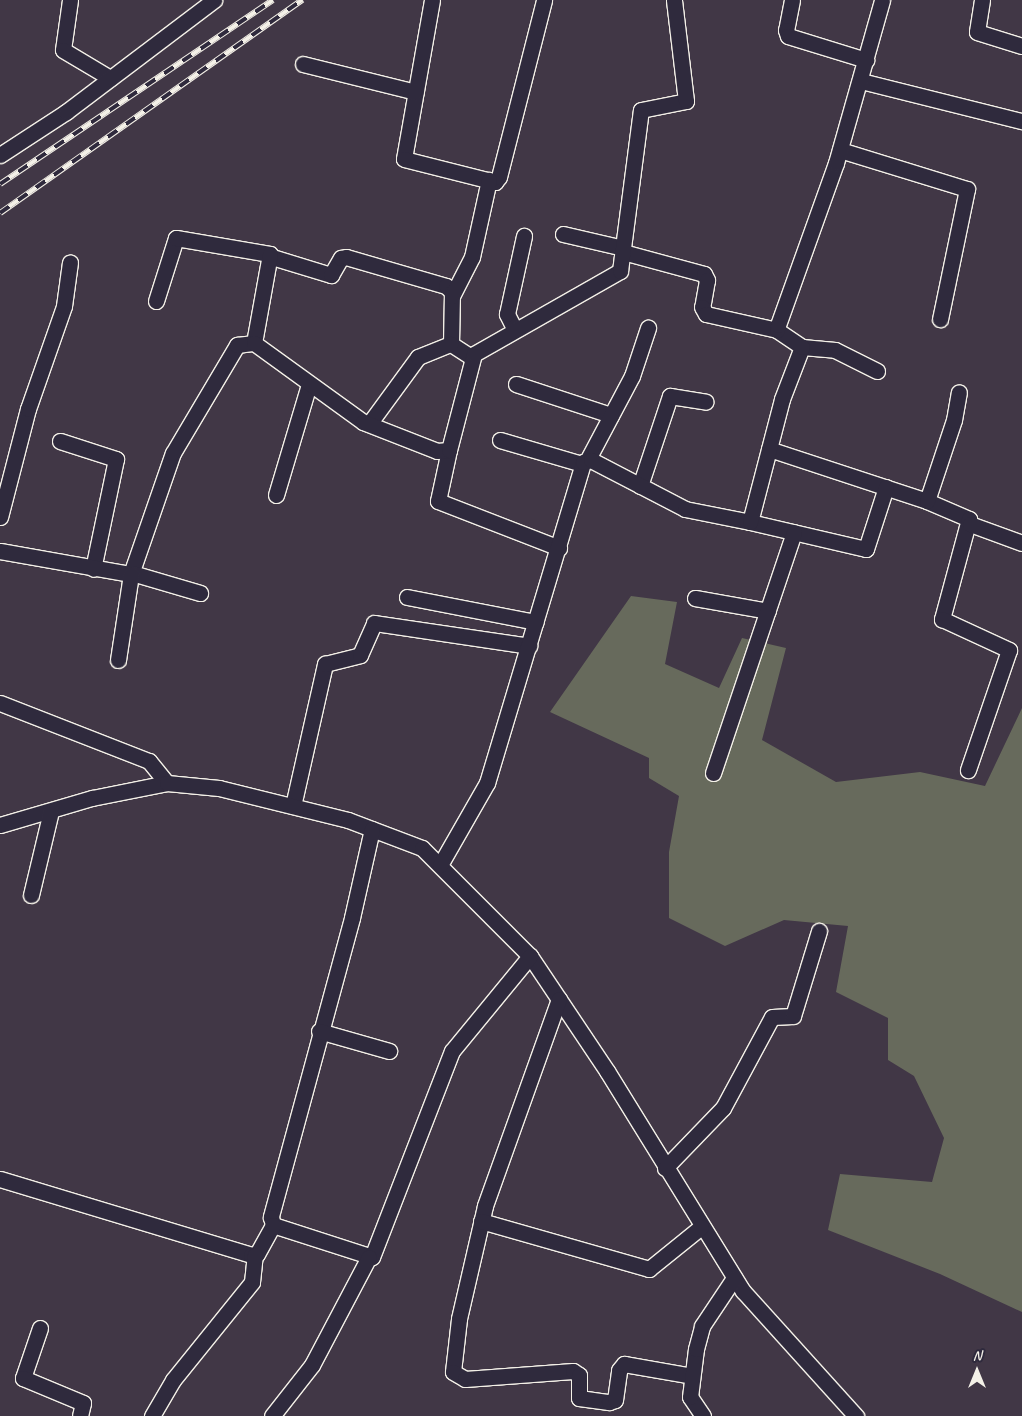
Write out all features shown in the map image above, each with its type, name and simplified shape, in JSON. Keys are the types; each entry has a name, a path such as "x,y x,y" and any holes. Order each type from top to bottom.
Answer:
{"street":[{"path":"70,0 63,50 110,78"},
{"path":"0,155 110,78 214,0"},
{"path":"432,0 406,162 495,182 500,177 544,0"},
{"path":"559,548 438,500 471,357 515,330 615,275 623,250 641,110 686,101 674,0"},
{"path":"792,0 786,30 788,36 866,60"},
{"path":"777,330 838,156 861,81 882,0"},
{"path":"982,0 977,32 1022,46"},
{"path":"303,64 416,92"},
{"path":"861,81 1022,121"},
{"path":"838,156 967,189 940,319"},
{"path":"451,344 452,296 472,257 489,180"},
{"path":"563,234 704,274 707,280 702,308 706,314 777,330 802,347 835,350 877,371"},
{"path":"515,330 507,314 524,236"},
{"path":"156,301 176,238 272,256 331,274 341,258 346,257 446,286 452,296"},
{"path":"254,343 272,256"},
{"path":"0,517 28,409 64,306 70,262"},
{"path":"440,865 488,783 584,462 632,376 648,328"},
{"path":"118,660 132,574 183,434 234,346 254,343 369,424 438,451 449,450"},
{"path":"451,344 471,357"},
{"path":"369,424 418,357 451,344"},
{"path":"750,522 769,449 802,347"},
{"path":"276,495 310,384"},
{"path":"516,384 611,415"},
{"path":"927,500 954,420 959,392"},
{"path":"640,486 670,396 706,402"},
{"path":"500,440 584,462 640,486 685,509 866,549 886,487"},
{"path":"60,441 116,459 93,569"},
{"path":"769,449 927,500 966,516 970,524 942,619 1009,650 968,770"},
{"path":"970,524 1022,543"},
{"path":"713,773 794,532"},
{"path":"0,551 93,569 132,574 200,593"},
{"path":"407,596 536,622"},
{"path":"695,598 768,611"},
{"path":"293,806 325,664 360,655 374,623 529,646"},
{"path":"0,703 148,761 167,783"},
{"path":"0,825 92,798 167,783 219,788 293,806 372,829 422,848 530,956 734,1278 856,1416"},
{"path":"31,895 51,811"},
{"path":"152,1416 180,1370 245,1292 254,1274 255,1255 273,1225 271,1217 319,1031 352,918 372,829"},
{"path":"664,1168 723,1108 772,1017 793,1016 819,931"},
{"path":"272,1416 312,1365 369,1257 374,1253 452,1051 530,956"},
{"path":"559,999 481,1222 452,1362 458,1377 573,1370 579,1375 578,1398 609,1402 615,1400 619,1370 624,1364 692,1376"},
{"path":"319,1031 388,1051"},
{"path":"0,1179 255,1255"},
{"path":"481,1222 649,1269 701,1227"},
{"path":"273,1225 369,1257"},
{"path":"703,1416 690,1397 692,1376 702,1326 734,1278"},
{"path":"40,1328 23,1378 83,1403 80,1416"}],"green space":[{"path":"631,596 677,602 665,664 719,688 742,638 786,648 762,740 836,782 920,772 985,786 1022,708 1022,1312 940,1274 828,1230 840,1174 932,1182 944,1138 914,1076 888,1060 888,1018 836,992 848,926 784,920 725,946 669,918 669,852 679,796 649,778 649,758 550,712"}],"railway":[{"path":"0,184 273,0"},
{"path":"0,213 302,0"}]}
